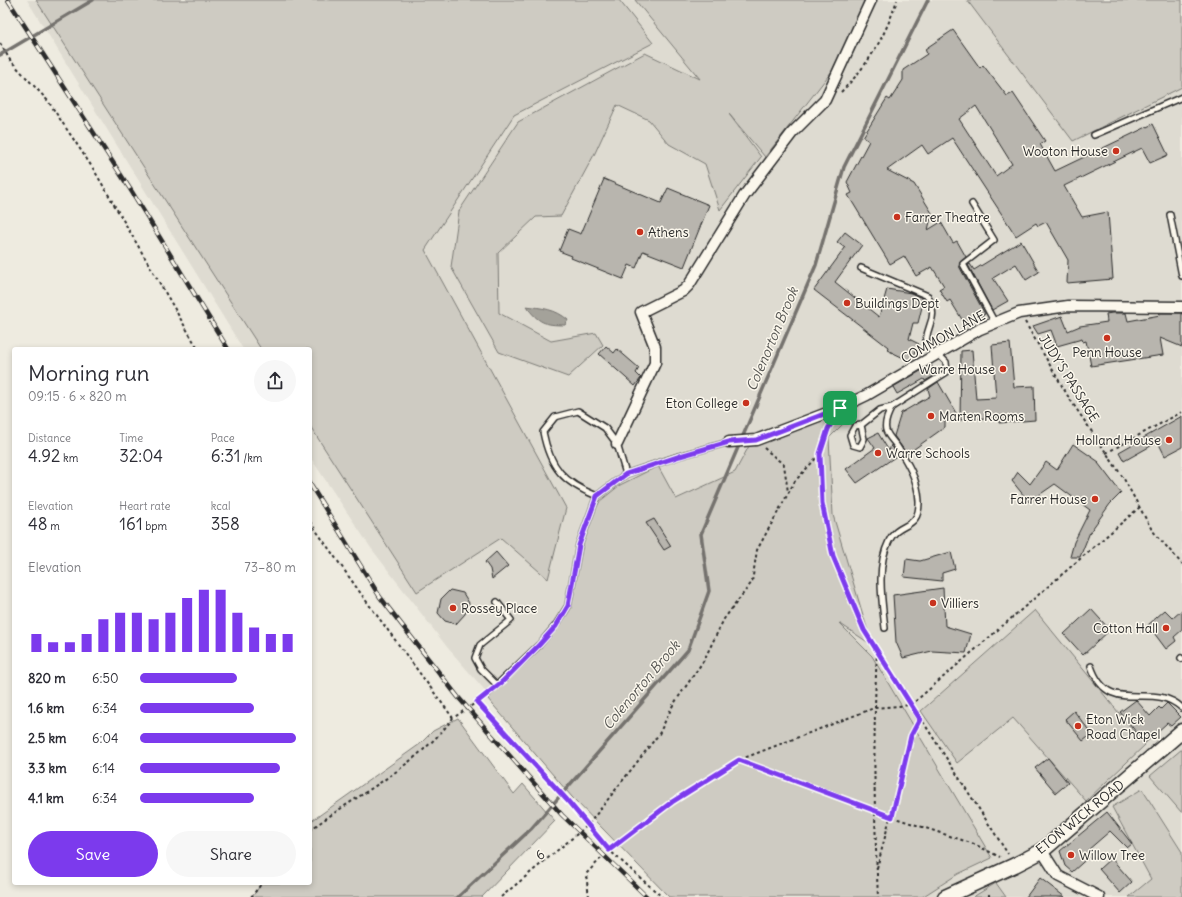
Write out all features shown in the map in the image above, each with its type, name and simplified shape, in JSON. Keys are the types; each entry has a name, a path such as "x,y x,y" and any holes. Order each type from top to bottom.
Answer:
{"main road":[{"name":"ETON WICK ROAD","path":"945,897 1042,851 1182,731"}],"street":[{"path":"617,444 655,363 655,347 641,312 683,290 689,284 744,196 792,133 825,100 871,0"},
{"name":"COMMON LANE","path":"729,442 756,440 840,408 867,395 980,329 1019,312 1068,306 1182,307"},
{"path":"1042,851 1058,876 1099,897"}],"lane":[{"path":"1094,135 1182,97"},
{"path":"972,204 994,240 963,264 995,323"},
{"path":"1170,215 1182,276"},
{"path":"861,268 928,296 933,313 926,340 936,355 946,362 947,372 892,407 880,410 861,425"},
{"path":"885,628 881,584 884,556 891,536 913,522 917,515 919,502 918,487 908,464 886,430 887,415 892,407"},
{"path":"597,496 580,489 562,476 547,451 543,432 555,417 578,411 605,428 617,444 626,474"},
{"path":"497,602 511,620 480,645 475,658 481,669 497,685 539,645 556,626 568,606 579,545 597,496 626,474 729,442"},
{"path":"1091,666 1095,679 1110,692 1118,696 1154,696 1182,708"}],"path":[{"path":"841,93 857,76 876,51 890,21 897,0"},
{"path":"1,44 9,59 48,101 94,170 197,347"},
{"name":"JUDY'S PASSAGE","path":"1019,312 1069,398 1124,479 1152,530 1182,564"},
{"path":"840,408 828,429 820,454 822,503 833,556 864,630 910,705 1015,865"},
{"path":"1106,453 1182,412"},
{"path":"756,440 784,466 788,494"},
{"name":"6","path":"501,897 588,825 659,734 673,705 704,660 724,619 752,582 757,550 795,481 820,454"},
{"path":"589,897 586,874 609,850 672,802 739,760 874,708 910,705 1140,507"},
{"path":"312,525 453,718"},
{"path":"877,651 874,708 874,811 878,897"},
{"path":"312,829 410,762 441,734 453,718 477,702 497,685"},
{"path":"477,702 567,800 609,850 662,897"},
{"path":"877,872 892,817 911,736 920,719"},
{"path":"739,760 874,811 974,844 1015,865"},
{"path":"252,897 261,885"}],"shaded area":[{"name":"Eton College","path":"27,0 1182,0 1182,897 669,897 572,797 488,699 490,696 447,647 371,548 312,460 312,347 242,347"},
{"path":"36,0 619,0 653,43 514,115 425,250 566,508 548,579 501,538 417,592 312,429 312,347 260,347"},
{"path":"635,0 866,0 832,71 765,157 729,114 761,157 720,210 705,164 669,144 649,120 617,105 595,153 561,216 536,217 498,253 499,313 551,341 596,333 603,345 568,377 499,352 451,267 459,211 518,122 645,53 700,79"},
{"path":"967,0 1182,0 1182,87 1073,141"},
{"path":"526,306 554,311 568,320 565,325 542,322"},
{"path":"855,405 856,411 829,438 833,515 872,645 839,623 872,656 992,858 958,874 922,897 669,897 572,797 488,699 567,610 589,520 600,501 620,485 658,466 676,499 735,472 749,446"},
{"path":"1035,610 1145,745 1086,801 1013,718 957,763 921,711"},
{"path":"458,718 514,794 523,784 555,821 482,897 252,897 261,885 312,885 312,821 420,744 433,731"},
{"path":"1182,749 1182,813 1150,776"},
{"path":"1142,789 1182,852 1182,897 1129,897 1151,879 1112,807"},
{"path":"996,883 1006,897 973,897"}],"building":[{"path":"953,30 980,68 983,65 1007,96 1013,93 1045,141 1040,144 1055,171 1153,124 1168,155 1150,163 1142,148 1064,186 1082,217 1108,212 1113,279 1067,283 1068,260 1046,222 1038,226 1036,223 1016,236 952,138 928,154 922,145 887,170 914,184 932,213 928,230 941,222 953,243 957,241 966,257 960,262 959,266 985,314 966,326 950,300 947,302 939,289 944,286 932,267 916,276 904,256 890,264 848,195 852,193 847,182 869,141 863,137 887,98 890,100 903,80 903,70 927,54 925,49","holes":["976,106 1012,164 996,176 959,119"]},
{"name":"Athens","path":"604,179 661,203 668,188 709,205 684,267 643,251 636,268 629,265 623,279 571,258 572,256 559,251 568,229 581,234"},
{"path":"845,232 862,245 835,282 879,317 887,289 911,293 924,299 918,323 913,323 909,339 919,344 910,361 887,350 888,347 814,290 845,248 837,242"},
{"path":"1021,241 1039,272 1026,280 1016,264 993,278 1008,301 992,310 968,265 970,264 974,270"},
{"name":"Penn House","path":"1126,313 1128,321 1160,315 1159,313 1182,313 1182,347 1160,338 1163,355 1091,366 1086,341 1083,342 1082,339 1057,346 1051,330 1038,334 1033,326 1062,316 1068,331 1080,326 1107,322 1106,314"},
{"name":"Warre House","path":"1010,343 1014,387 1034,386 1035,420 999,423 999,417 960,420 961,351 972,350 976,399 996,398 992,345"},
{"path":"606,346 614,353 617,349 639,368 636,373 641,378 635,386 599,354"},
{"path":"931,365 936,372 933,374 934,376 925,381 924,379 897,394 893,387"},
{"name":"Marten Rooms","path":"938,382 960,420 945,421 945,427 907,454 894,436 901,413 930,396 928,389"},
{"name":"Holland House","path":"1182,416 1182,447 1165,456 1158,442 1124,461 1119,452"},
{"name":"Warre Schools","path":"878,433 889,451 891,445 898,455 857,483 846,469 875,448 868,438"},
{"name":"Farrer House","path":"1073,444 1099,462 1098,463 1121,493 1110,504 1090,532 1080,557 1070,557 1074,542 1090,510 1055,484 1029,502 1012,481 1018,472 1030,484 1046,462 1057,470"},
{"path":"654,519 671,546 664,550 646,523"},
{"path":"496,552 508,566 492,579 490,569 485,562"},
{"path":"951,552 955,569 942,573 942,581 904,577 906,559 920,561"},
{"name":"Villiers","path":"943,588 945,626 971,634 966,653 932,651 903,658 896,642 893,595"},
{"name":"Rossey Place","path":"450,590 463,593 469,603 465,614 456,624 445,621 438,613 441,599"},
{"path":"1091,609 1110,630 1083,655 1064,634"},
{"name":"Cotton Hall","path":"1165,610 1173,618 1182,610 1182,630 1174,637 1176,641 1166,649 1148,625"},
{"path":"1136,700 1150,716 1159,707 1161,709 1167,703 1181,717 1171,726 1167,723 1145,743 1120,712"},
{"name":"Eton Wick Road Chapel","path":"1074,711 1092,734 1083,741 1065,719"},
{"path":"1048,758 1068,783 1056,793 1035,768"},
{"path":"1107,812 1132,844 1127,848 1110,831 1088,850 1092,854 1072,872 1065,866 1060,851"},
{"path":"1111,858 1132,882 1120,893 1099,869"},
{"path":"1040,878 1065,897 1026,897"}],"waterway":[{"path":"0,55 93,0"},
{"name":"Colenorton Brook","path":"458,897 531,829 688,650 709,591 701,534 816,265 844,167 928,0"}],"railway":[{"path":"8,0 132,192 227,347"},
{"path":"312,487 380,597 458,697 562,815 647,897"}],"place":[{"name":"Wooton House","path":"1116,151"},
{"name":"Farrer Theatre","path":"897,217"},
{"name":"Athens","path":"640,232"},
{"name":"Buildings Dept","path":"847,303"},
{"name":"Penn House","path":"1107,338"},
{"name":"Warre House","path":"1003,369"},
{"name":"Eton College","path":"746,403"},
{"name":"Marten Rooms","path":"931,416"},
{"name":"Holland House","path":"1169,440"},
{"name":"Warre Schools","path":"878,453"},
{"name":"Farrer House","path":"1095,499"},
{"name":"Villiers","path":"933,603"},
{"name":"Rossey Place","path":"453,608"},
{"name":"Cotton Hall","path":"1166,628"},
{"name":"Eton Wick Road Chapel","path":"1078,726"},
{"name":"Willow Tree","path":"1071,855"}],"route":[{"path":"840,408 828,429 820,454 822,503 833,556 864,630 920,719 911,736 892,817 739,760 672,802 609,850 567,800 477,702 502,682 539,645 556,626 568,606 579,545 597,496 626,474 729,442 756,440 840,408"}]}
